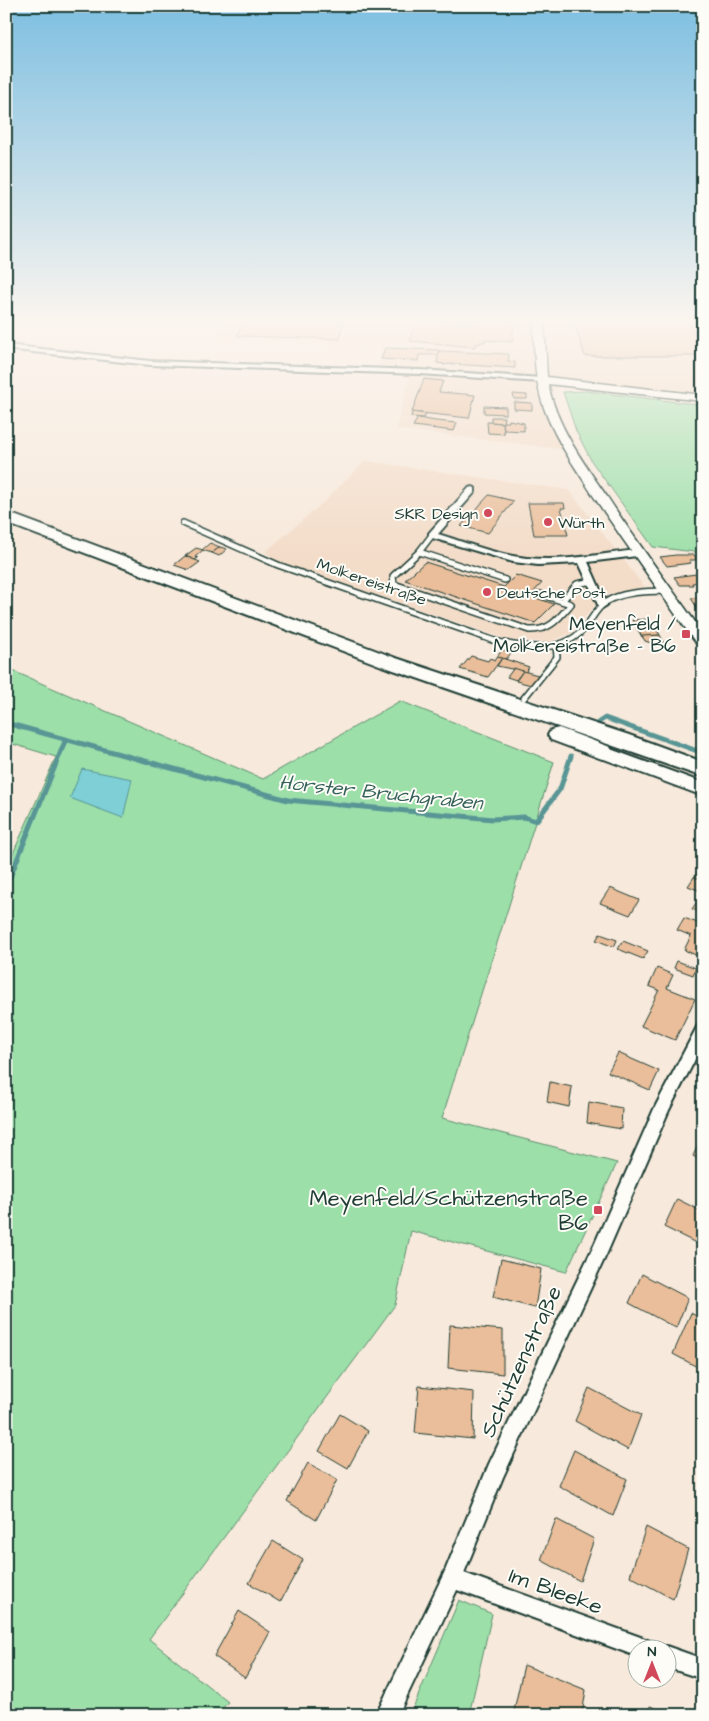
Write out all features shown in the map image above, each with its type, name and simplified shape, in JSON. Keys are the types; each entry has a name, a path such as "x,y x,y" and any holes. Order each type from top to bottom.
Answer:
{"highway":[{"path":"6,517 389,662 621,740 703,770"},
{"path":"6,525 190,596 258,626 602,752"}],"main road":[{"path":"602,752 703,790"}],"street":[{"path":"548,402 552,416 567,446 637,552 703,643"},
{"path":"472,490 432,535 510,559 541,562 637,552"},
{"path":"582,558 602,605"},
{"name":"Schützenstraße","path":"386,1715 452,1578 496,1471 601,1248 662,1109 703,1029"},
{"name":"Im Bleeke","path":"452,1578 626,1642"},
{"path":"676,1660 703,1669"}],"lane":[{"name":"Molkereistraße","path":"183,523 278,565 498,642 521,647 538,648 556,645 573,638 602,605 611,599 666,591"},
{"path":"432,535 420,552 393,576 394,584 529,630 539,631 549,629 571,604 540,594"},
{"path":"420,552 505,580"},
{"path":"562,601 577,584 592,581"},
{"path":"524,698 557,657 556,645"}],"shaded area":[{"path":"403,402 554,402 578,451 396,429"},
{"path":"365,461 569,490 646,589 604,595 571,633 548,642 509,640 279,562 265,552 325,501"}],"green space":[{"path":"566,402 681,402 703,405 703,553 653,547 592,462 576,431"},
{"path":"6,668 263,779 400,701 554,762 442,1118 617,1163 566,1272 411,1231 395,1305 149,1639 228,1702 217,1715 6,1715 6,869 56,757 6,742"},
{"path":"459,1600 492,1614 469,1715 410,1715"}],"water":[{"path":"82,769 132,779 123,818 70,798"}],"building":[{"path":"416,402 473,402 469,418 412,412"},
{"path":"514,402 532,403 532,410 514,409"},
{"path":"484,406 506,407 506,414 484,413"},
{"path":"412,412 426,414 424,418 411,417"},
{"path":"491,417 504,417 503,423 491,422"},
{"path":"418,418 457,423 454,431 413,426"},
{"path":"509,420 524,423 524,431 504,430 503,422 509,422"},
{"path":"487,422 503,423 504,434 488,433"},
{"name":"SKR Design","path":"489,495 514,501 488,533 461,526"},
{"name":"Würth","path":"528,503 564,503 565,508 561,508 568,535 534,535"},
{"path":"210,543 220,547 212,553 202,550"},
{"path":"220,547 227,549 219,556 212,553"},
{"path":"196,548 203,550 195,557 198,558 195,560 185,556"},
{"path":"695,555 696,560 689,560 691,563 667,566 660,557"},
{"path":"185,556 200,562 189,570 174,565"},
{"name":"Deutsche Post","path":"425,562 504,587 516,575 542,583 530,596 554,604 535,623 405,580"},
{"path":"696,574 702,582 692,583 693,585 680,585 674,577"},
{"path":"703,597 703,609 698,609 691,598"},
{"path":"650,619 660,635 642,637 632,620"},
{"path":"660,635 664,643 654,644 645,641 642,636"},
{"path":"502,650 512,652 506,659 497,657"},
{"path":"471,656 488,661 490,658 495,660 497,657 502,658 488,677 460,669"},
{"path":"502,658 529,667 526,672 497,666"},
{"path":"514,668 523,671 516,680 507,677"},
{"path":"523,671 538,675 531,685 516,681"},
{"path":"703,864 703,880 694,877"},
{"path":"694,877 703,880 703,892 688,886"},
{"path":"610,888 639,900 630,915 600,903"},
{"path":"703,893 703,913 692,909"},
{"path":"684,918 703,925 703,958 684,950 691,936 677,930"},
{"path":"600,934 617,940 614,947 596,940"},
{"path":"623,941 648,951 643,959 618,949"},
{"path":"677,961 696,968 693,975 674,968"},
{"path":"657,968 673,975 667,988 695,999 675,1040 641,1026 659,990 649,986"},
{"path":"618,1053 659,1071 650,1090 608,1072"},
{"path":"550,1082 572,1087 569,1107 547,1102"},
{"path":"589,1102 622,1108 621,1129 587,1123"},
{"path":"703,1134 703,1161 693,1156"},
{"path":"677,1199 703,1212 703,1239 700,1245 664,1227"},
{"path":"501,1259 541,1269 535,1308 493,1297"},
{"path":"642,1274 688,1298 676,1328 629,1303"},
{"path":"691,1313 703,1320 703,1370 673,1354"},
{"path":"450,1325 503,1330 503,1374 448,1368"},
{"path":"419,1386 474,1392 473,1439 415,1433"},
{"path":"589,1388 641,1415 628,1450 575,1421"},
{"path":"340,1414 368,1431 348,1468 319,1451"},
{"path":"574,1450 627,1479 613,1516 559,1486"},
{"path":"308,1463 337,1480 316,1520 287,1501"},
{"path":"556,1519 594,1539 580,1581 541,1560"},
{"path":"646,1527 688,1549 673,1599 630,1576"},
{"path":"273,1541 303,1560 280,1602 249,1583"},
{"path":"239,1611 270,1632 245,1678 214,1656"},
{"path":"524,1665 586,1690 582,1715 513,1715"},
{"path":"650,1706 673,1715 648,1715"}],"waterway":[{"name":"Horster Bruchgraben","path":"599,722 605,718 703,753"},
{"name":"Horster Bruchgraben","path":"6,723 66,739"},
{"path":"6,887 66,739"},
{"name":"Horster Bruchgraben","path":"66,739 288,800 493,819 524,817 536,821 560,789 571,756"}],"place":[{"name":"SKR Design","path":"488,513"},
{"name":"Würth","path":"548,522"},
{"name":"Deutsche Post","path":"487,592"},
{"name":"Meyenfeld / Molkereistraße - B6","path":"686,634"},
{"name":"Meyenfeld/Schützenstraße B6","path":"598,1210"}]}
